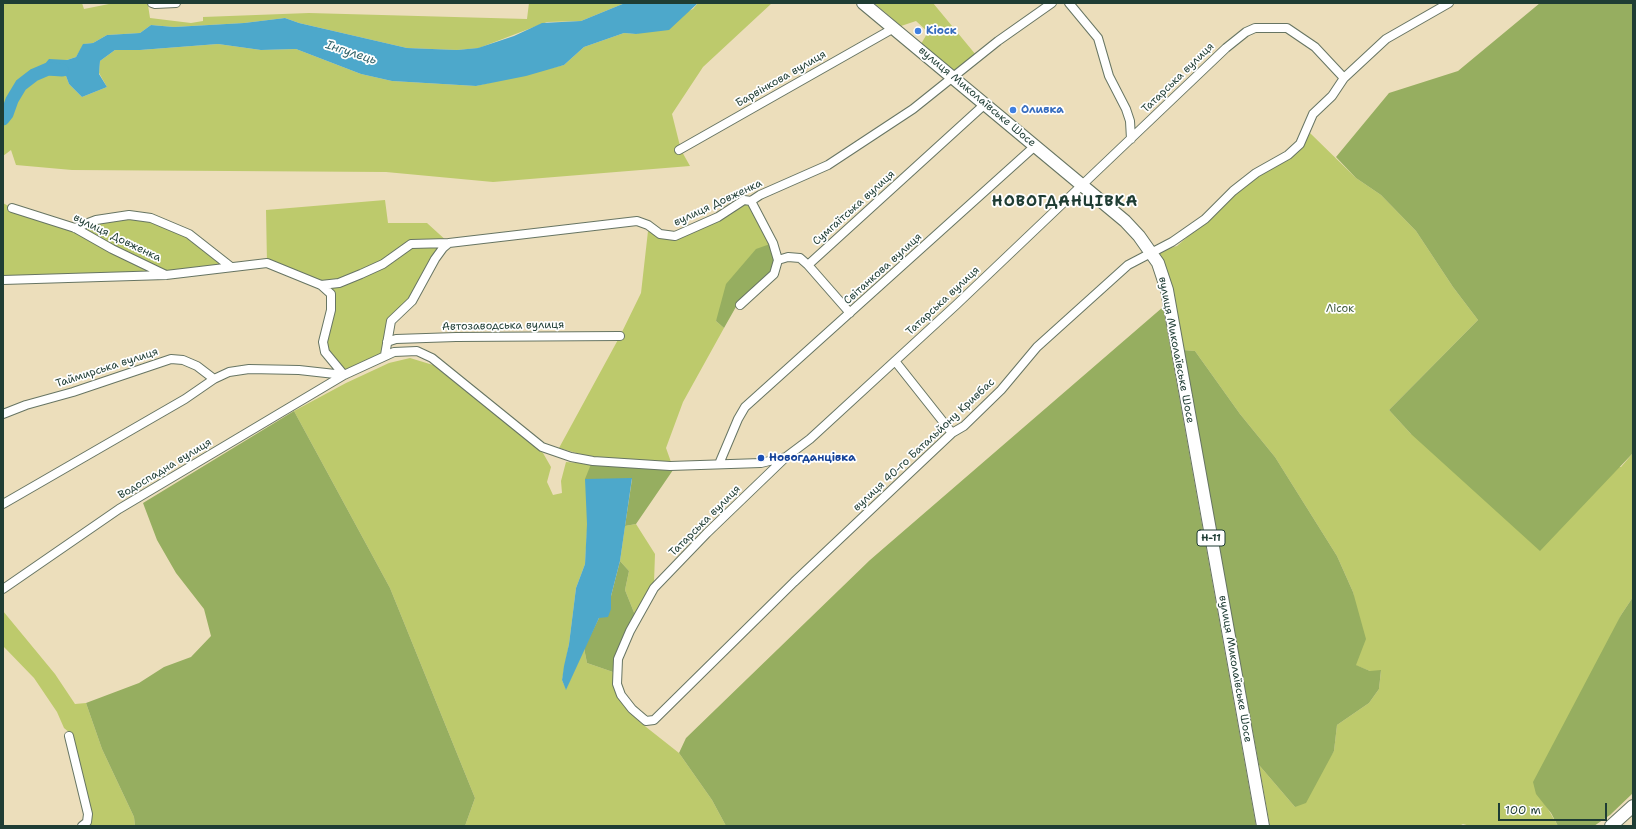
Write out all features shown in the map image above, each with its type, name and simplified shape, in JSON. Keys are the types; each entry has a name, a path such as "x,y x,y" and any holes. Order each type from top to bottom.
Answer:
{"main road":[{"name":"вулиця Миколаївське Шосе","path":"863,3 1125,221 1152,252 1158,263 1167,290 1263,826"},
{"path":"1611,826 1633,806"}],"street":[{"path":"152,3 176,3"},
{"name":"вулиця Довженка","path":"3,280 166,275 267,263 321,285 339,283 383,264 411,244 449,243 636,220 648,225 660,234 676,236 718,217 744,200 751,201 760,195 828,165 913,109 1031,16 1052,3"},
{"path":"1069,3 1098,38 1109,76 1126,109 1130,121 1131,138"},
{"name":"вулиця 40-го Батальйону Кривбас","path":"621,695 638,716 646,721 654,720 794,582 952,433 964,426 996,395 1037,347 1128,266 1172,242 1205,219 1233,191 1256,173 1288,155 1300,144 1313,114 1332,96 1344,78 1386,39 1449,3"},
{"name":"Барвінкова вулиця","path":"678,150 894,28"},
{"name":"Татарська вулиця","path":"621,695 616,672 618,659 630,631 654,588 707,533 786,457 810,439 895,361 1082,186 1226,48 1246,32 1254,28 1287,28 1315,47 1344,78"},
{"name":"Сумгаїтська вулиця","path":"808,264 984,104"},
{"name":"Світанкова вулиця","path":"719,464 738,419 745,407 1035,146"},
{"path":"740,305 774,274 778,260 773,243 751,201"},
{"name":"вулиця Довженка","path":"12,208 75,228 112,249 166,275"},
{"path":"75,228 96,220 129,215 151,218 188,234 230,267"},
{"path":"385,355 391,321 412,301 435,259 443,248 449,243"},
{"path":"778,260 788,257 800,258 808,264 850,313"},
{"path":"321,285 327,289 332,299 323,342 325,352 344,375"},
{"name":"Автозаводська вулиця","path":"387,342 396,339 456,337 620,336"},
{"name":"Водоспадна вулиця","path":"3,589 119,509 344,375 394,352 417,351 432,358 542,447 571,456 593,461 670,466 761,463 786,457"},
{"name":"Таймирська вулиця","path":"3,414 26,405 73,392 171,359 183,360 197,366 214,379"},
{"path":"895,361 952,433"},
{"path":"3,504 185,399 214,379 229,372 249,369 299,370 344,375"},
{"path":"69,736 88,814 87,822 82,826"}],"green space":[{"path":"3,3 82,3 84,9 114,3 146,3 148,5 150,18 191,23 203,21 203,17 309,13 527,19 529,3 625,3 581,21 547,22 479,48 457,50 407,48 299,23 285,18 244,23 174,27 151,25 140,33 107,35 93,43 84,44 76,57 67,60 49,60 55,75 66,76 69,84 82,97 107,87 99,73 100,61 115,50 140,50 218,44 261,50 296,49 361,74 392,81 476,86 564,65 584,47 624,33 636,34 693,9 698,3 772,3 703,67 672,114 681,150 690,166 493,182 386,172 72,170 16,165 11,150 3,156"},
{"path":"874,3 933,3 976,55 954,72 921,44 928,32 916,21 901,26"},
{"path":"1540,3 1633,3 1633,453 1540,551 1411,434 1389,410 1478,320 1453,287 1416,231 1381,195 1356,178 1336,157 1389,93 1458,71"},
{"name":"Лісок","path":"1310,133 1356,178 1381,195 1416,231 1453,287 1478,320 1389,410 1411,434 1621,467 1633,453 1633,597 1621,615 1545,804 1558,826 1470,826 1463,824 1459,826 1270,826 1259,765 1295,807 1334,751 1337,725 1369,703 1379,689 1381,671 1370,671 1355,665 1356,609 1353,592 1337,556 1275,457 1240,414 1195,351 1183,350 1167,271 1158,252 1177,246 1258,175 1301,147"},
{"path":"385,200 388,223 427,223 449,243 412,301 391,321 385,355 344,375 325,352 331,294 267,263 266,210"},
{"path":"3,203 12,208 75,228 129,215 189,234 231,267 166,275 3,280"},
{"path":"744,204 751,205 770,244 716,321 724,328 683,402 666,448 671,462 594,458 559,448 620,336 641,293 648,231 662,238 676,240 702,225 735,211"},
{"path":"770,244 775,259 772,271 737,305 724,328 716,321 726,284 756,249"},
{"path":"1163,307 1256,826 726,826 712,800 679,753 686,738 870,560"},
{"path":"1183,350 1195,351 1240,414 1275,457 1337,556 1353,592 1366,639 1356,665 1370,671 1381,670 1379,689 1369,703 1337,725 1334,751 1306,803 1295,807 1259,765"},
{"path":"410,358 433,365 543,453 551,467 547,482 553,495 562,493 561,481 566,462 591,464 585,564 576,588 569,644 562,680 566,689 584,648 587,663 613,672 614,684 618,695 629,712 679,753 712,800 726,826 465,826 475,798 390,588 294,411 346,383 389,363"},
{"path":"294,411 390,588 475,798 465,826 135,826 134,817 102,749 86,703 139,683 164,667 191,657 211,636 204,609 176,573 157,540 143,503"},
{"path":"591,464 673,470 636,524 625,526 632,479 585,479"},
{"path":"636,524 655,554 654,583 635,615 625,590 629,571 620,561 625,526"},
{"path":"620,561 629,571 625,590 635,615 620,644 615,658 613,672 587,663 584,648 599,618 611,601"},
{"path":"1633,597 1633,793 1610,815 1594,826 1558,826 1551,813 1536,794 1533,782 1621,615"},
{"path":"3,611 55,674 75,704 86,703 102,749 134,817 135,826 89,826 90,814 70,733 64,728 57,712 34,678 3,646"}],"water":[{"path":"625,3 698,3 669,30 636,34 624,33 584,47 564,65 526,76 476,86 392,81 361,74 296,49 261,50 218,44 140,50 115,50 100,61 99,74 107,87 82,97 69,84 66,76 46,75 44,65 49,59 67,60 76,57 83,44 93,43 107,35 140,33 151,25 174,27 244,23 285,18 299,23 407,48 457,50 478,48 514,36 542,23 581,21"},
{"path":"632,478 620,561 611,596 611,609 608,617 599,618 566,690 562,680 564,666 569,644 576,588 585,564 587,524 585,479"}],"waterway":[{"name":"Інгулець","path":"3,119 21,85 34,75 48,69 62,70"}],"place":[{"name":"Кіоск","path":"918,31"},
{"name":"Оливка","path":"1013,110"},
{"name":"Новогданцівка","path":"761,458"}],"district":[{"name":"НОВОГДАНЦІВКА","path":"1065,202"}]}
